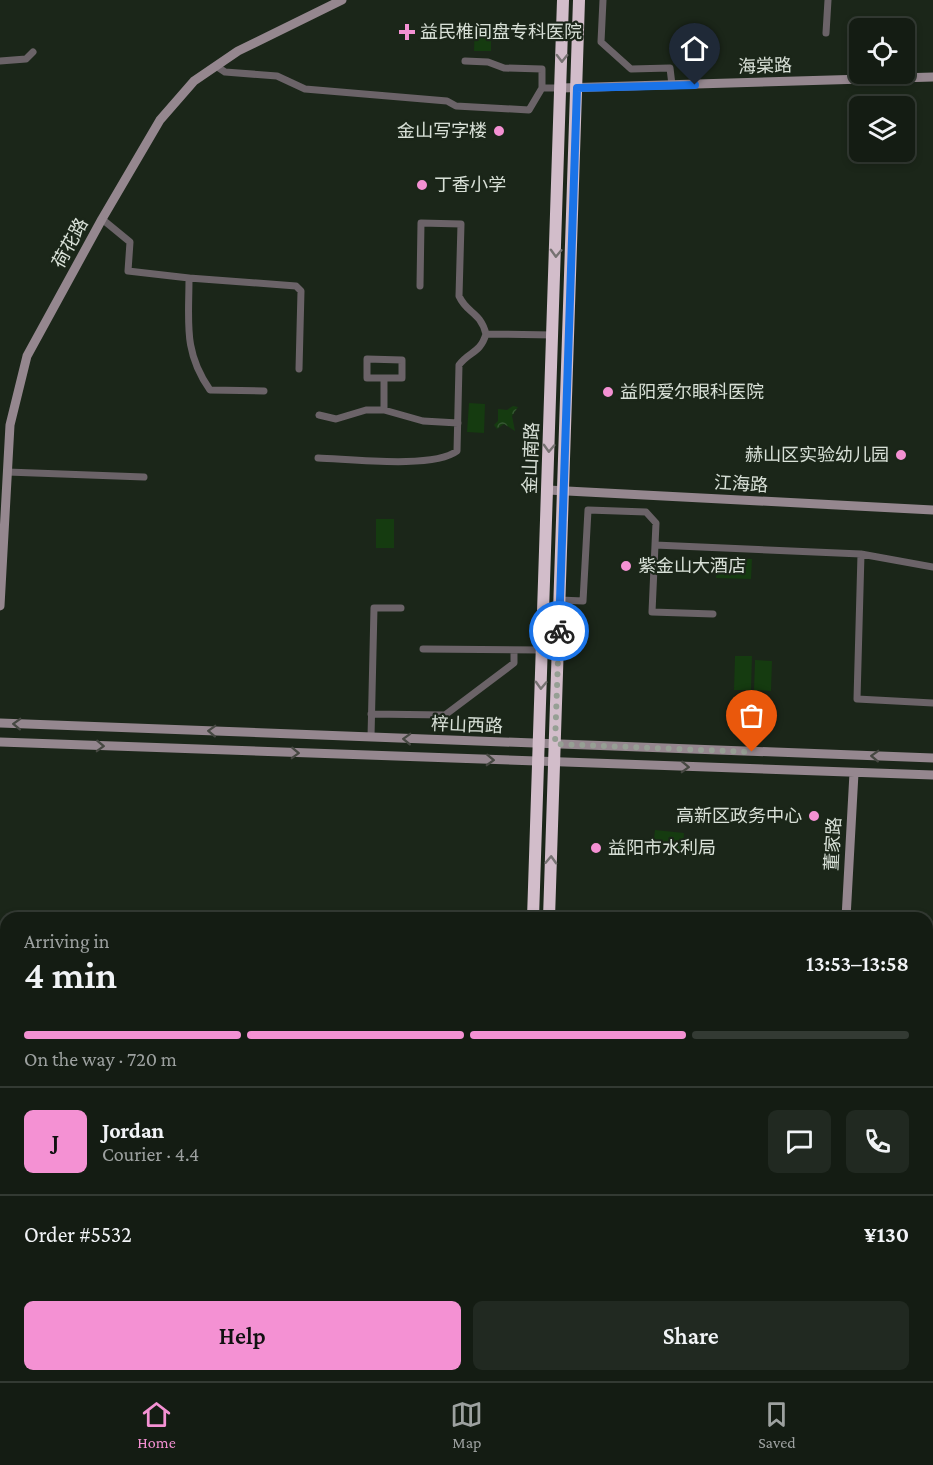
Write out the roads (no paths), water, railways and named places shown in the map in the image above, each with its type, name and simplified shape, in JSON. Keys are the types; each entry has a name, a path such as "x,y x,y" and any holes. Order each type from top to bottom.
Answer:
{"highway":[{"name":"金山南路","path":"533,912 563,0"},
{"name":"金山南路","path":"549,912 579,0"}],"street":[{"name":"荷花路","path":"0,606 7,472 5,425 27,356 102,219 160,120 194,81 238,51 342,0"},
{"path":"603,0 601,42 631,69 670,68 672,85"},
{"path":"826,33 828,0"},
{"path":"0,61 26,59 33,52"},
{"path":"216,66 225,72 277,76 305,89 447,101 456,106 529,110 542,88 542,69 504,68 488,62 465,61"},
{"name":"海棠路","path":"561,88 933,77"},
{"path":"542,88 561,88"},
{"path":"102,219 130,242 128,271 296,286 301,291 299,369"},
{"path":"420,286 421,223 461,224 459,296 463,304 477,315 486,334"},
{"path":"189,278 189,349 202,379 210,390 264,391"},
{"path":"486,334 553,335"},
{"path":"318,458 421,461 437,459 457,451 459,365 477,352 486,334"},
{"path":"367,359 402,360 402,378 384,378 367,378 367,359"},
{"path":"384,378 384,410"},
{"path":"319,415 336,419 366,410 384,410 432,423 458,423"},
{"path":"7,472 144,477"},
{"name":"江海路","path":"548,490 933,510"},
{"path":"560,600 583,602 588,510 646,512 653,517 656,523 652,612 713,614"},
{"path":"655,545 861,555 933,567"},
{"path":"861,555 857,699 933,703"},
{"path":"371,737 374,608 401,608"},
{"path":"423,649 542,650"},
{"path":"371,714 445,716 514,663 514,650"},
{"name":"梓山西路","path":"0,723 929,758"},
{"path":"332,754 333,736"},
{"path":"440,758 441,740"},
{"name":"梓山西路","path":"0,742 933,776"},
{"path":"929,758 933,749"},
{"name":"董家路","path":"846,912 854,773"}],"place":[{"name":"益民椎间盘专科医院","path":"407,32"},
{"name":"金山写字楼","path":"499,131"},
{"name":"丁香小学","path":"422,185"},
{"name":"益阳爱尔眼科医院","path":"608,392"},
{"name":"赫山区实验幼儿园","path":"901,455"},
{"name":"紫金山大酒店","path":"626,566"},
{"name":"高新区政务中心","path":"814,816"},
{"name":"益阳市水利局","path":"596,848"}]}
